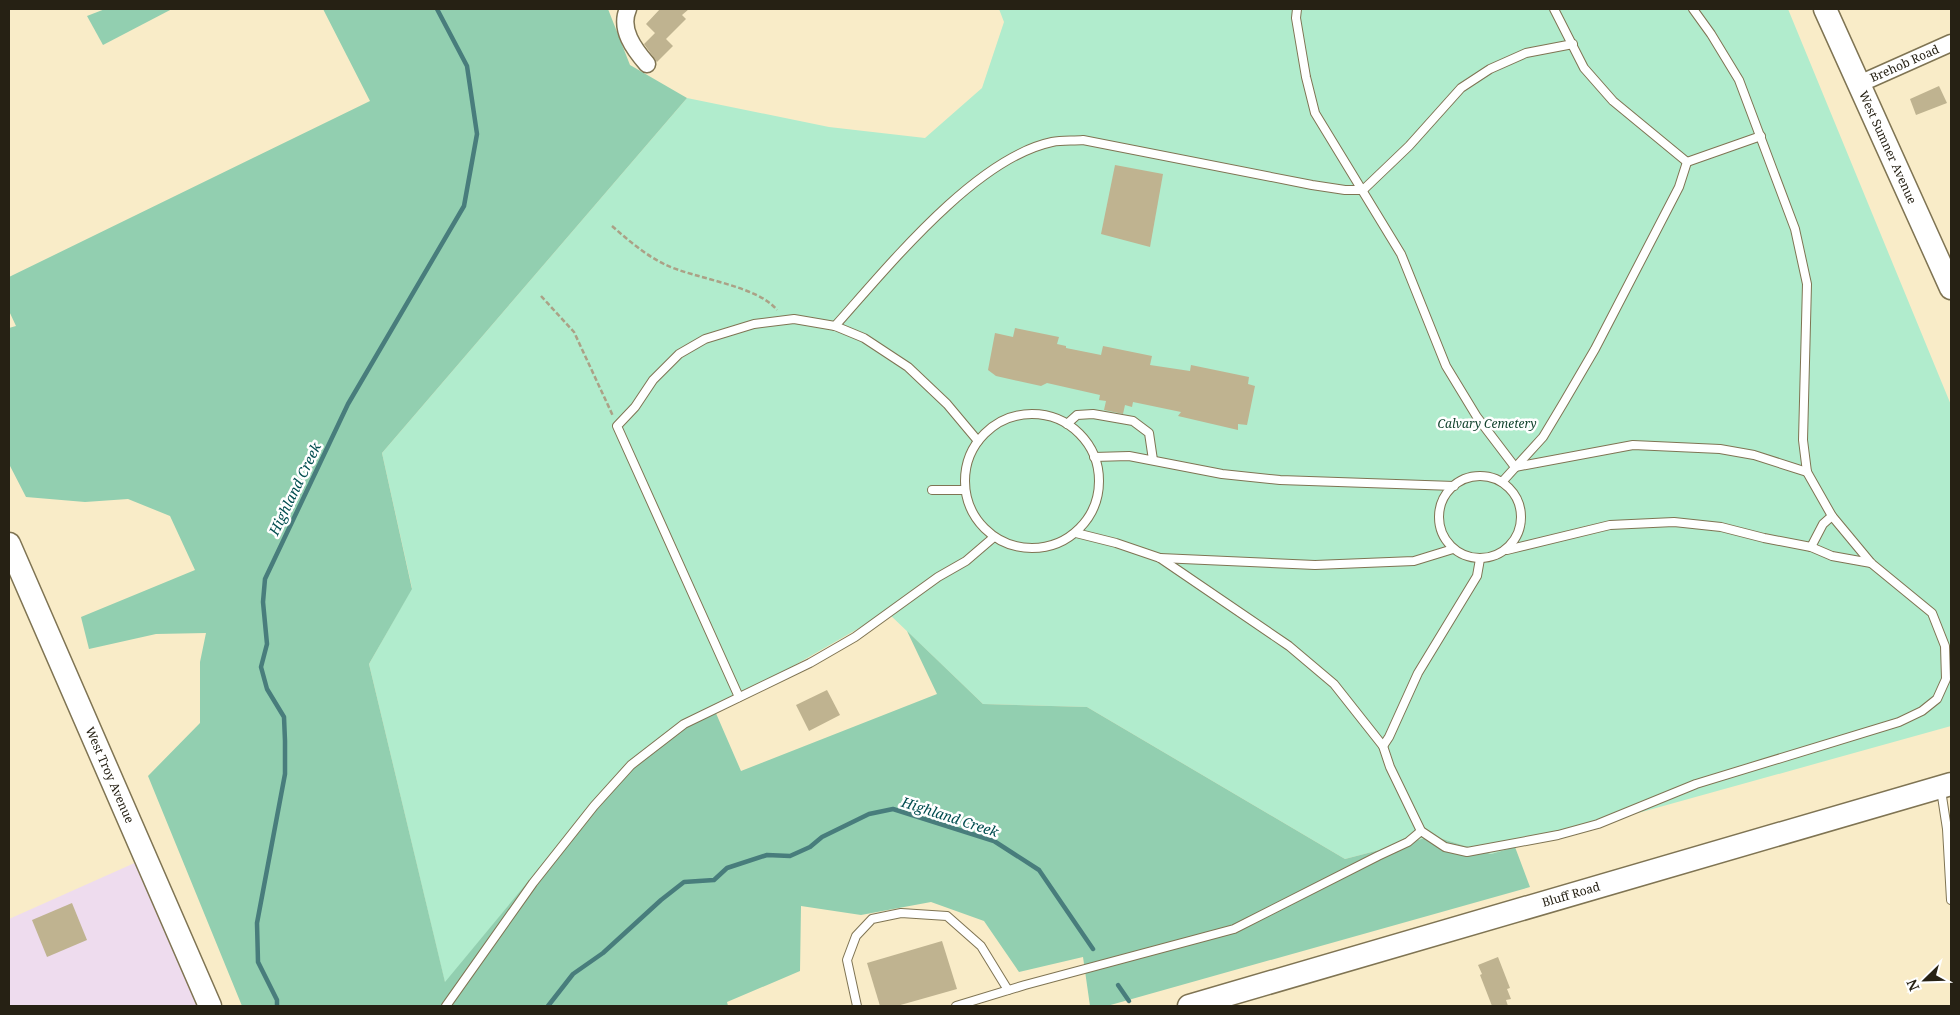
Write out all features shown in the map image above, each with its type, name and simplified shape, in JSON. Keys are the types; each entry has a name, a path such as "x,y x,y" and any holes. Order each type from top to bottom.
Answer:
{"main road":[{"name":"West Sumner Avenue","path":"1825,9 1951,288"},
{"name":"West Troy Avenue","path":"9,544 210,1006"},
{"name":"Bluff Road","path":"1189,1006 1946,786"}],"street":[{"path":"628,9 624,25 635,49 647,64"},
{"name":"Brehob Road","path":"1859,84 1951,43"}],"lane":[{"path":"1297,9 1296,18 1306,77 1315,113 1401,254 1446,366 1477,417 1515,467"},
{"path":"1554,9 1584,68 1614,101 1687,162"},
{"path":"1076,533 1116,543 1160,558 1289,646 1334,684 1383,746 1394,775 1421,831 1445,847 1467,852 1558,835 1598,824 1696,784 1899,722 1922,711 1937,699 1946,679 1945,646 1932,613 1871,563 1832,516 1807,472 1802,440 1807,284 1795,229 1739,80 1711,34 1693,9"},
{"path":"835,326 906,247 950,204 992,169 1016,155 1053,142 1083,140 1320,186 1345,190 1363,190 1409,146 1461,88 1490,69 1526,53 1573,44"},
{"path":"1687,162 1761,136"},
{"path":"1502,482 1543,437 1595,349 1679,187 1687,162"},
{"path":"740,697 618,426 635,407 653,380 679,354 705,339 754,324 794,319 835,326 864,338 908,367 948,404 978,441"},
{"path":"1029,414 1048,416 1066,424 1083,438 1094,457 1099,481 1095,506 1087,520 1076,533 1057,544 1035,549 1014,546 994,537 980,524 970,508 965,490 965,472 970,456 978,441 992,427 1010,418 1029,414"},
{"path":"1066,424 1077,415 1093,414 1133,421 1149,433 1153,460"},
{"path":"1515,467 1633,445 1720,449 1745,453 1807,472"},
{"path":"1094,457 1129,456 1222,474 1280,480 1454,486"},
{"path":"1506,550 1516,538 1521,525 1521,511 1516,497 1502,482 1484,476 1470,477 1459,482 1449,490 1442,501 1439,514 1442,533 1453,549 1466,556 1480,559 1494,557 1506,550 1610,525 1674,522 1721,527 1811,547 1832,556 1871,563"},
{"path":"932,490 965,490"},
{"path":"1811,547 1823,524 1832,516"},
{"path":"446,1006 533,883 594,806 631,765 684,724 810,663 855,637 938,577 966,561 994,537"},
{"path":"1160,558 1315,565 1414,561 1453,549"},
{"path":"1383,746 1389,737 1418,673 1477,576 1480,559"},
{"path":"1946,786 1946,829 1951,900"},
{"path":"956,1006 1008,990 1234,929 1408,842 1421,831"},
{"path":"857,1006 848,960 856,936 872,919 901,913 948,916 981,946 1008,990"}],"path":[{"path":"612,226 638,249 665,265 750,293 771,302 778,311 778,321"},
{"path":"541,296 574,332 618,426"}],"shaded area":[{"path":"139,861 200,1006 9,1006 9,919"}],"green space":[{"path":"105,9 172,9 103,45 87,16"},
{"path":"323,9 608,9 630,65 687,98 382,453 412,589 369,664 445,982 627,762 715,711 741,771 937,694 907,631 983,704 1087,707 1345,859 1433,836 1491,854 1515,847 1530,887 1107,1006 1090,1006 1083,957 1019,972 984,921 931,902 861,915 801,906 800,971 727,1002 728,1006 242,1006 148,776 200,723 200,662 206,633 156,634 89,649 81,617 195,570 170,516 128,499 85,502 26,497 9,464 9,328 16,326 9,311 9,277 370,101"},
{"name":"Calvary Cemetery","path":"999,9 1788,9 1951,405 1951,726 1491,854 1433,836 1345,859 1087,707 983,704 887,612 627,762 445,983 369,664 412,588 382,453 687,98 829,127 925,138 982,88 1004,22"}],"building":[{"path":"660,9 689,9 682,15 686,19 666,39 673,46 657,62 644,44 655,33 646,24"},
{"path":"1939,86 1947,103 1916,115 1910,99"},
{"path":"1115,165 1163,174 1150,247 1101,234"},
{"path":"1015,328 1059,337 1057,344 1066,346 1066,348 1101,355 1103,346 1152,356 1150,365 1190,371 1191,365 1249,377 1248,384 1255,386 1247,425 1238,424 1238,430 1178,416 1181,412 1133,402 1132,407 1125,405 1123,414 1104,410 1106,401 1099,400 1100,395 1047,383 1041,386 996,376 988,370 995,333 1013,337"},
{"path":"827,690 840,715 809,731 796,705"},
{"path":"72,903 87,940 47,957 32,920"},
{"path":"942,941 957,989 897,1006 880,1006 867,963"},
{"path":"1498,957 1510,988 1507,989 1511,999 1506,1000 1508,1006 1492,1006 1480,975 1482,974 1478,965"}],"waterway":[{"name":"Highland Creek","path":"277,1006 277,1000 258,962 257,923 285,774 284,717 267,689 261,667 267,644 263,602 265,579 348,404 464,206 477,134 467,66 437,9"},
{"name":"Highland Creek","path":"548,1006 573,974 603,953 661,900 684,882 714,880 727,868 767,855 790,856 810,847 822,837 869,814 893,809 994,841 1039,870 1093,949"},
{"name":"Highland Creek","path":"1118,985 1129,1001"}]}
